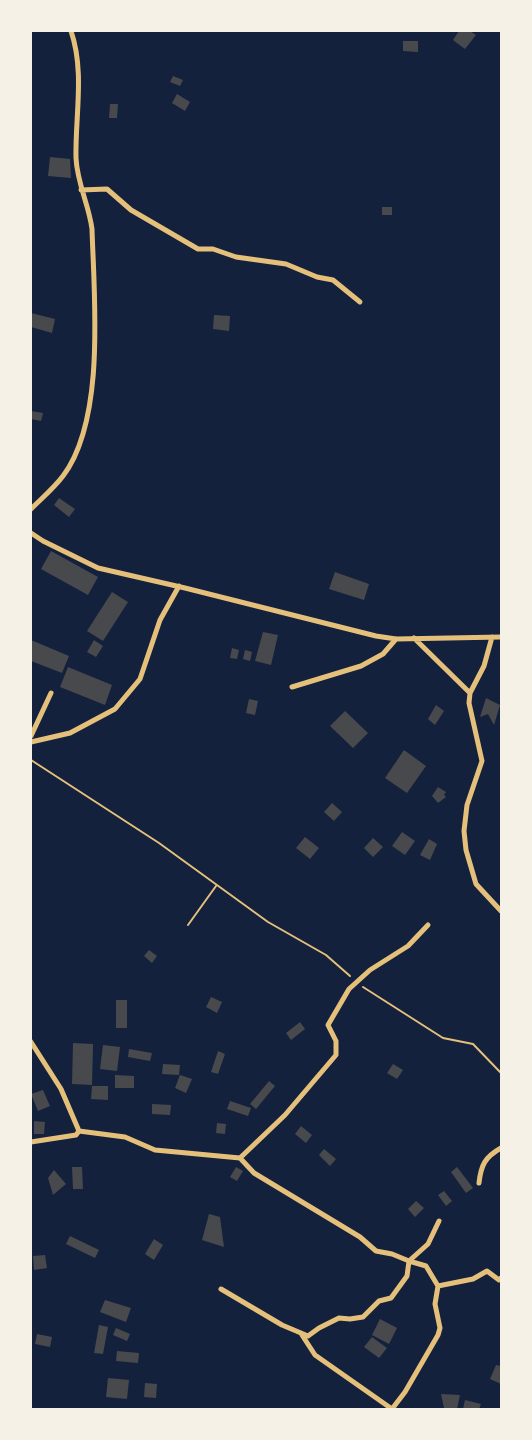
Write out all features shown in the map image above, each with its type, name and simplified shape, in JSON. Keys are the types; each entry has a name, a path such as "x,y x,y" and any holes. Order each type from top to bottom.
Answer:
{"street":[{"path":"31,509 64,475 82,438 90,400 95,321 92,229 90,215 81,190 76,159 78,61 71,31"},
{"path":"81,190 107,190 131,210 198,249 213,249 236,258 286,264 317,277 332,280 360,302"},
{"path":"31,533 43,541 98,568 179,586 376,636 396,639 501,637"},
{"path":"31,742 70,733 115,709 140,679 160,620 179,586"},
{"path":"492,637 484,666 470,694 469,703 482,760 467,806 464,831 466,850 476,884 501,911"},
{"path":"414,638 470,694"},
{"path":"292,687 360,666 383,654 396,639"},
{"path":"31,736 50,692"},
{"path":"240,1158 285,1115 336,1055 336,1041 328,1025 349,989 370,970 408,946 428,925"},
{"path":"31,1042 61,1089 79,1126 79,1131 76,1135 31,1142"},
{"path":"79,1131 125,1137 155,1150 240,1158 254,1173 360,1237 376,1252 392,1254 426,1266 438,1286 435,1304 440,1328 438,1335 405,1392 392,1409 315,1355 302,1335"},
{"path":"479,1183 480,1167 486,1158 501,1148"},
{"path":"221,1289 302,1335 308,1336 339,1318 350,1320 363,1317 379,1301 391,1298 407,1276 409,1261 428,1244 439,1221"},
{"path":"438,1286 473,1279 487,1271 499,1280 501,1278"}],"path":[{"path":"31,760 158,843 283,931 326,955 356,982 443,1038 473,1044 501,1072"},
{"path":"188,924 217,886"}],"building":[{"path":"459,31 470,31 476,35 465,49 453,40"},
{"path":"403,41 418,41 418,52 403,51"},
{"path":"173,76 183,80 180,86 170,82"},
{"path":"177,94 190,102 185,111 172,103"},
{"path":"110,104 118,104 117,118 109,118"},
{"path":"50,157 70,159 71,178 48,176"},
{"path":"382,207 392,207 392,215 382,215"},
{"path":"31,313 55,319 52,333 31,327"},
{"path":"214,315 230,316 229,331 213,329"},
{"path":"31,411 43,413 41,421 31,419"},
{"path":"59,498 75,509 69,517 54,505"},
{"path":"51,551 98,577 88,595 41,569"},
{"path":"335,572 369,584 364,600 329,589"},
{"path":"112,592 128,602 103,641 87,631"},
{"path":"263,632 278,635 271,665 255,661"},
{"path":"31,640 69,656 62,673 31,661"},
{"path":"94,640 103,646 96,657 87,652"},
{"path":"232,648 239,650 237,659 230,658"},
{"path":"245,650 252,652 250,661 243,659"},
{"path":"68,667 112,685 105,705 60,687"},
{"path":"486,698 500,705 494,725 488,714 480,717"},
{"path":"249,699 258,701 255,715 246,713"},
{"path":"436,705 444,711 435,725 428,719"},
{"path":"345,711 368,733 353,748 330,726"},
{"path":"404,750 426,766 407,793 385,778"},
{"path":"438,787 446,792 444,795 446,797 438,803 432,796"},
{"path":"332,803 342,812 334,821 324,812"},
{"path":"402,832 415,841 405,855 392,846"},
{"path":"305,837 319,848 310,859 296,848"},
{"path":"373,838 383,847 373,857 364,848"},
{"path":"429,839 437,844 430,860 420,855"},
{"path":"149,950 157,956 152,963 144,956"},
{"path":"211,997 222,1002 217,1013 206,1007"},
{"path":"116,1000 127,1000 127,1028 116,1028"},
{"path":"300,1022 305,1029 291,1040 286,1033"},
{"path":"73,1043 93,1044 92,1085 72,1084"},
{"path":"103,1045 120,1047 117,1071 100,1069"},
{"path":"129,1049 152,1053 150,1061 128,1057"},
{"path":"218,1051 225,1054 218,1074 211,1072"},
{"path":"163,1064 180,1065 179,1075 162,1074"},
{"path":"393,1064 403,1070 397,1079 387,1073"},
{"path":"115,1075 134,1076 134,1088 115,1088"},
{"path":"180,1075 192,1079 186,1093 175,1088"},
{"path":"269,1081 275,1086 256,1109 250,1104"},
{"path":"92,1086 108,1086 108,1100 91,1099"},
{"path":"43,1090 50,1106 38,1111 31,1094"},
{"path":"230,1101 251,1108 248,1116 227,1109"},
{"path":"152,1104 171,1105 170,1115 152,1114"},
{"path":"34,1121 45,1122 44,1134 34,1134"},
{"path":"217,1123 226,1124 225,1134 216,1133"},
{"path":"301,1126 312,1135 306,1143 295,1134"},
{"path":"324,1149 336,1159 330,1166 319,1155"},
{"path":"72,1167 82,1167 83,1189 73,1189"},
{"path":"236,1167 243,1171 237,1181 230,1177"},
{"path":"457,1167 473,1188 466,1193 451,1172"},
{"path":"54,1170 66,1184 53,1195 48,1178"},
{"path":"444,1191 452,1201 446,1206 438,1195"},
{"path":"416,1201 424,1208 415,1217 408,1209"},
{"path":"209,1214 220,1217 224,1247 202,1240"},
{"path":"70,1236 99,1250 95,1258 66,1244"},
{"path":"154,1239 163,1245 154,1260 145,1254"},
{"path":"45,1255 47,1268 34,1270 33,1256"},
{"path":"105,1300 131,1308 126,1322 100,1312"},
{"path":"380,1319 397,1328 389,1344 372,1335"},
{"path":"99,1325 108,1327 103,1354 94,1353"},
{"path":"116,1328 130,1334 127,1341 113,1335"},
{"path":"37,1334 52,1337 50,1347 35,1344"},
{"path":"372,1337 387,1348 379,1358 364,1347"},
{"path":"117,1351 139,1353 138,1363 116,1361"},
{"path":"496,1365 501,1366 501,1384 490,1379"},
{"path":"108,1378 129,1380 127,1399 106,1397"},
{"path":"145,1383 157,1384 156,1398 144,1397"},
{"path":"441,1394 460,1395 457,1409 444,1408"},
{"path":"465,1400 481,1404 479,1409 463,1409"}]}
